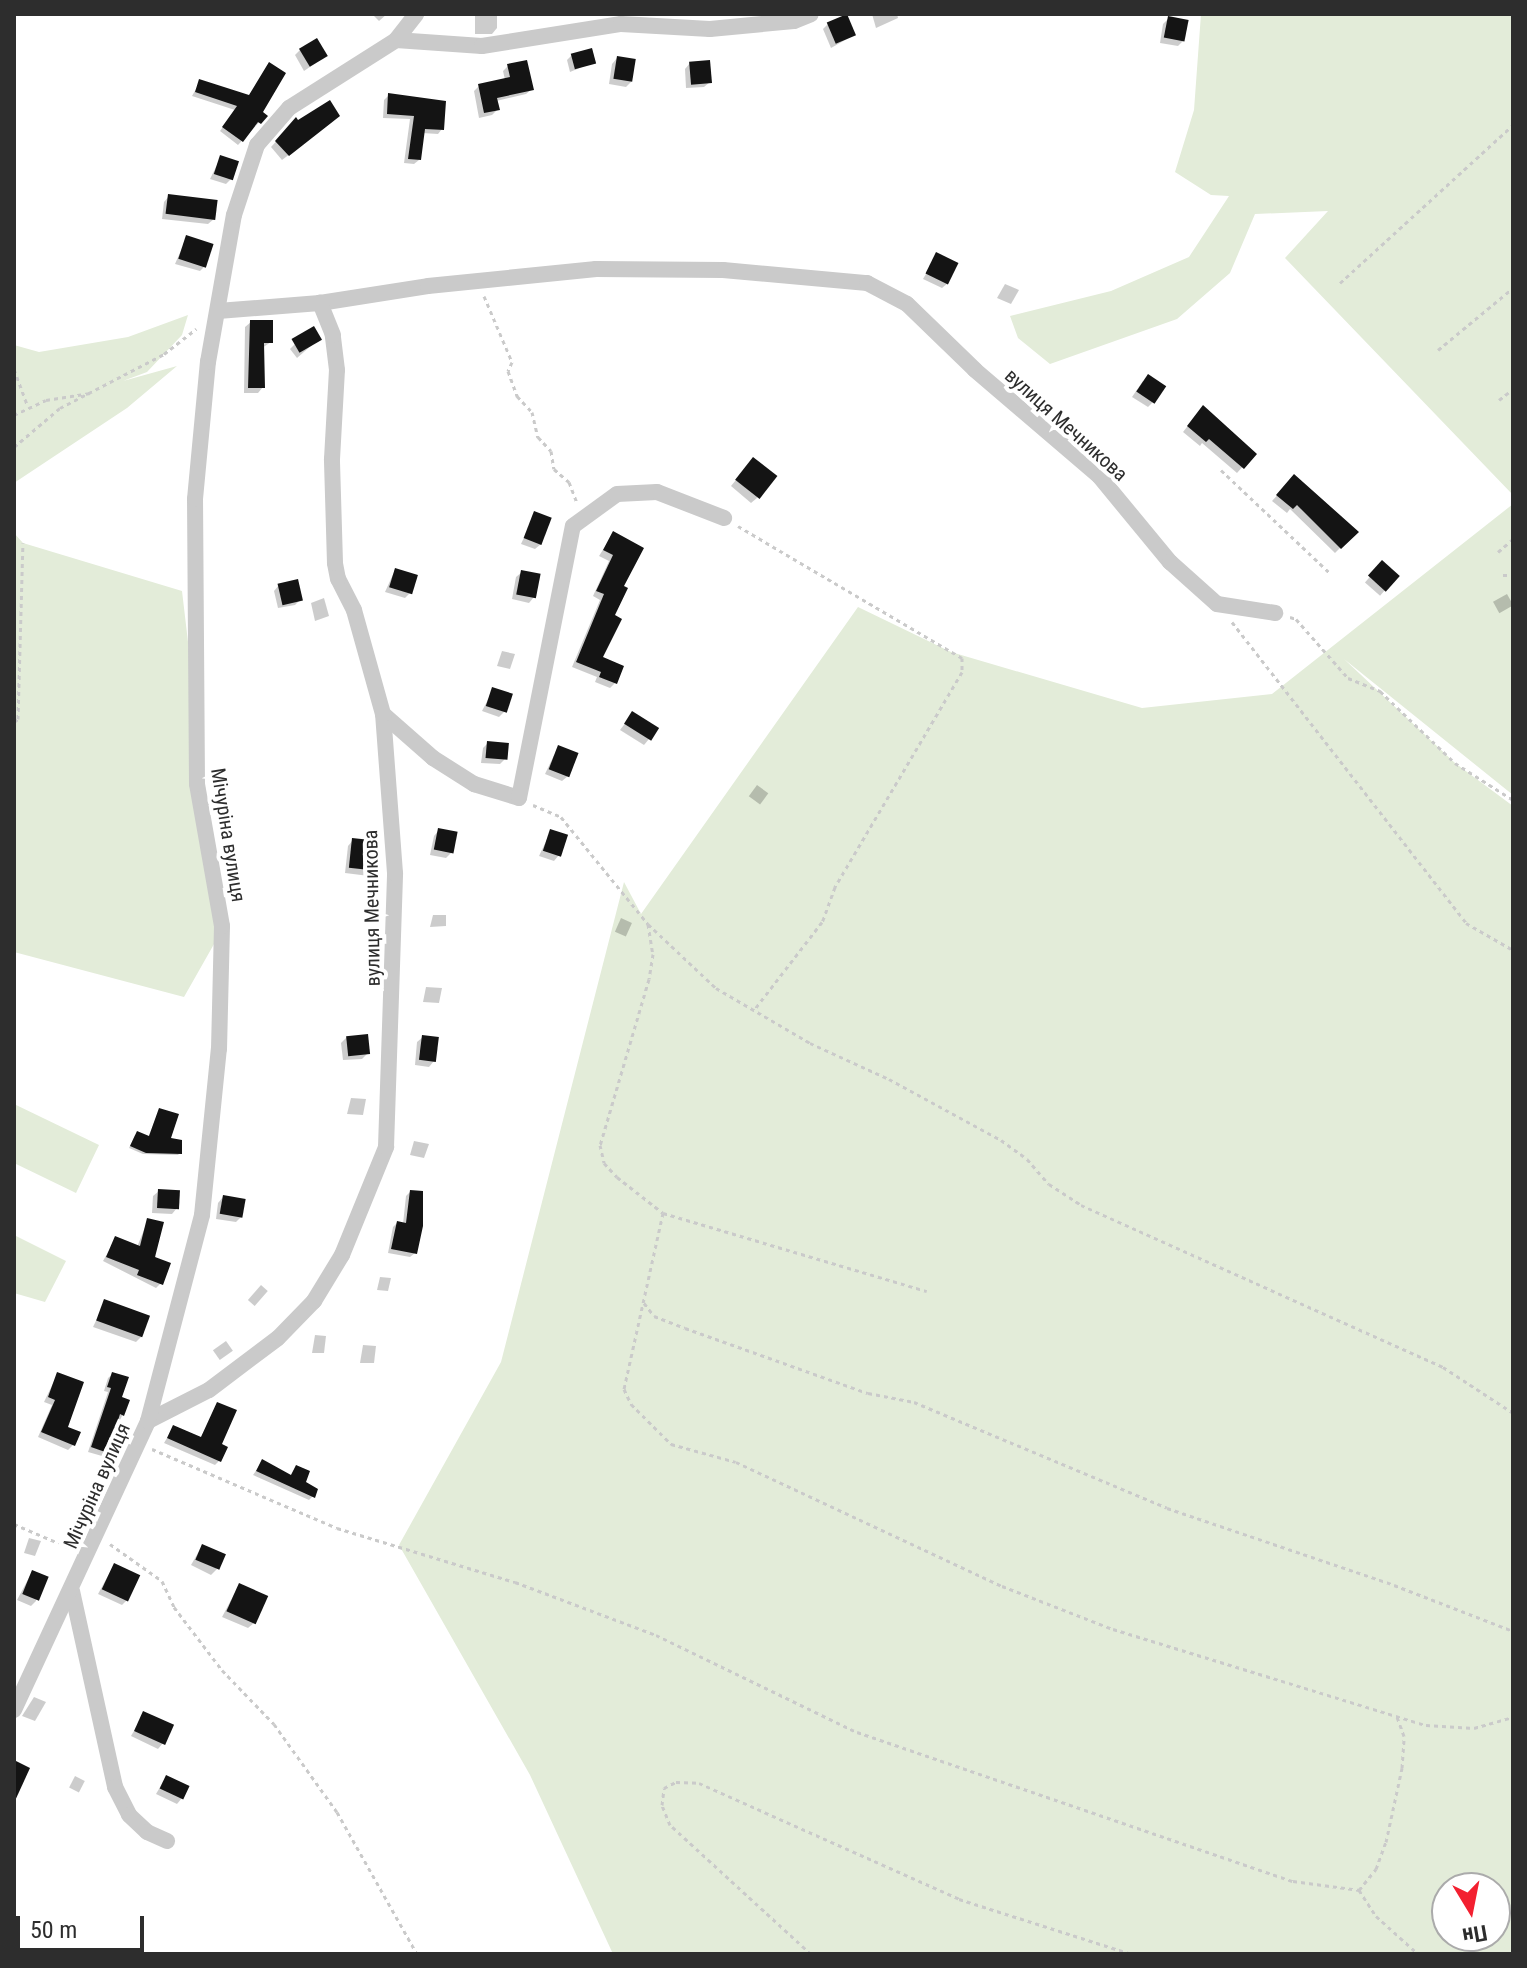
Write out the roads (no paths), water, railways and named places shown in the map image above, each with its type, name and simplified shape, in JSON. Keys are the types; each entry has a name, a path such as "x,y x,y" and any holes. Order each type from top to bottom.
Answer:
{"street":[{"name":"Мічуріна вулиця","path":"14,1710 72,1591 148,1421 202,1215 219,1049 222,926 197,784 195,499 208,362 234,215 257,145 289,108 396,40 416,14"},
{"path":"396,40 482,46 621,24 710,29 794,21 811,14"},
{"name":"вулиця Мечникова","path":"148,1421 209,1390 278,1338 314,1301 342,1255 386,1147 395,873 383,714 354,610 338,579 335,563 332,459 337,370 333,335 320,303 476,281 596,269 723,270 867,283 907,304 975,370 1099,476 1170,562 1217,604 1275,613"},
{"path":"218,311 320,303"},
{"path":"383,714 433,758 474,784 519,798 573,526 617,494 657,492 724,518"},
{"path":"72,1591 115,1787 129,1815 147,1832 167,1841"}]}
